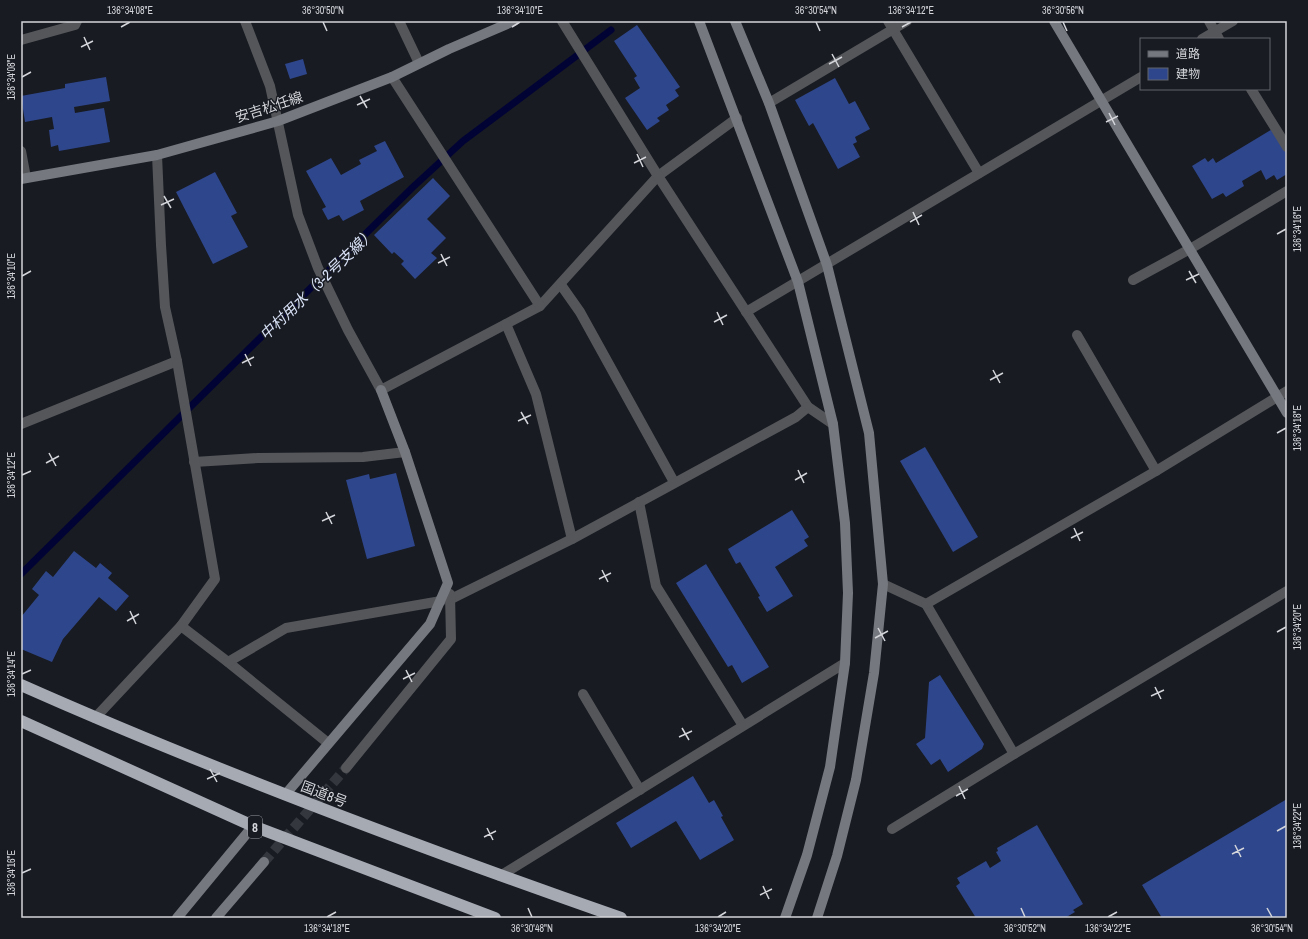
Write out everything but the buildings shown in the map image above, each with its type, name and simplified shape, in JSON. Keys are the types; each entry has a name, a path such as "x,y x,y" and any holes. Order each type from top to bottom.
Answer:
{"highway":[{"name":"国道8号","path":"21,686 95,718 285,795 500,876 621,918"},
{"name":"8","path":"21,721 254,826 495,918"}],"street":[{"path":"21,40 75,25 77,21"},
{"path":"245,21 270,86 298,215 318,268 348,330 381,390 405,452 448,582 446,600 452,639 346,768"},
{"path":"399,21 419,63"},
{"name":"安吉松任線","path":"24,178 158,155 278,121 392,77 419,63 514,21"},
{"path":"562,21 658,176 808,407 832,424"},
{"path":"699,21 798,282 832,424 845,522 848,593 845,662 830,767 807,855 785,918"},
{"path":"735,21 769,103 827,265 869,433 883,584 874,673 856,780 837,856 817,918"},
{"path":"769,103 890,25 907,21"},
{"path":"1054,21 1287,413"},
{"path":"1209,21 1217,35"},
{"path":"1206,38 1217,35 1233,21"},
{"path":"890,25 979,173"},
{"path":"392,77 540,306"},
{"path":"746,312 1101,102 1140,77"},
{"path":"1252,90 1287,147"},
{"path":"381,390 540,306 561,285 658,176 737,118"},
{"path":"21,150 24,178"},
{"path":"95,718 181,626 215,580 177,361 165,307 158,155"},
{"path":"1133,280 1190,249 1287,191"},
{"path":"561,285 580,312 674,482"},
{"path":"506,324 536,394 572,539"},
{"path":"1077,335 1156,471"},
{"path":"21,424 177,361"},
{"path":"926,604 1156,471 1287,391"},
{"path":"228,662 286,628 446,600 572,539 674,482 796,417 808,407"},
{"path":"194,462 258,458 363,457 405,452"},
{"path":"639,502 656,586 742,724"},
{"path":"883,584 926,604 1014,754"},
{"path":"892,829 1014,754 1287,591"},
{"path":"285,795 430,624 446,600"},
{"path":"181,626 328,743"},
{"path":"500,876 640,790 742,724 845,662"},
{"path":"583,694 640,790"},
{"path":"177,918 254,826"},
{"path":"216,918 264,862"}],"waterway":[{"name":"中村用水（3-2号支線）","path":"21,574 413,187 463,141 611,30"}],"tunnel":[{"path":"264,862 346,768"}]}
